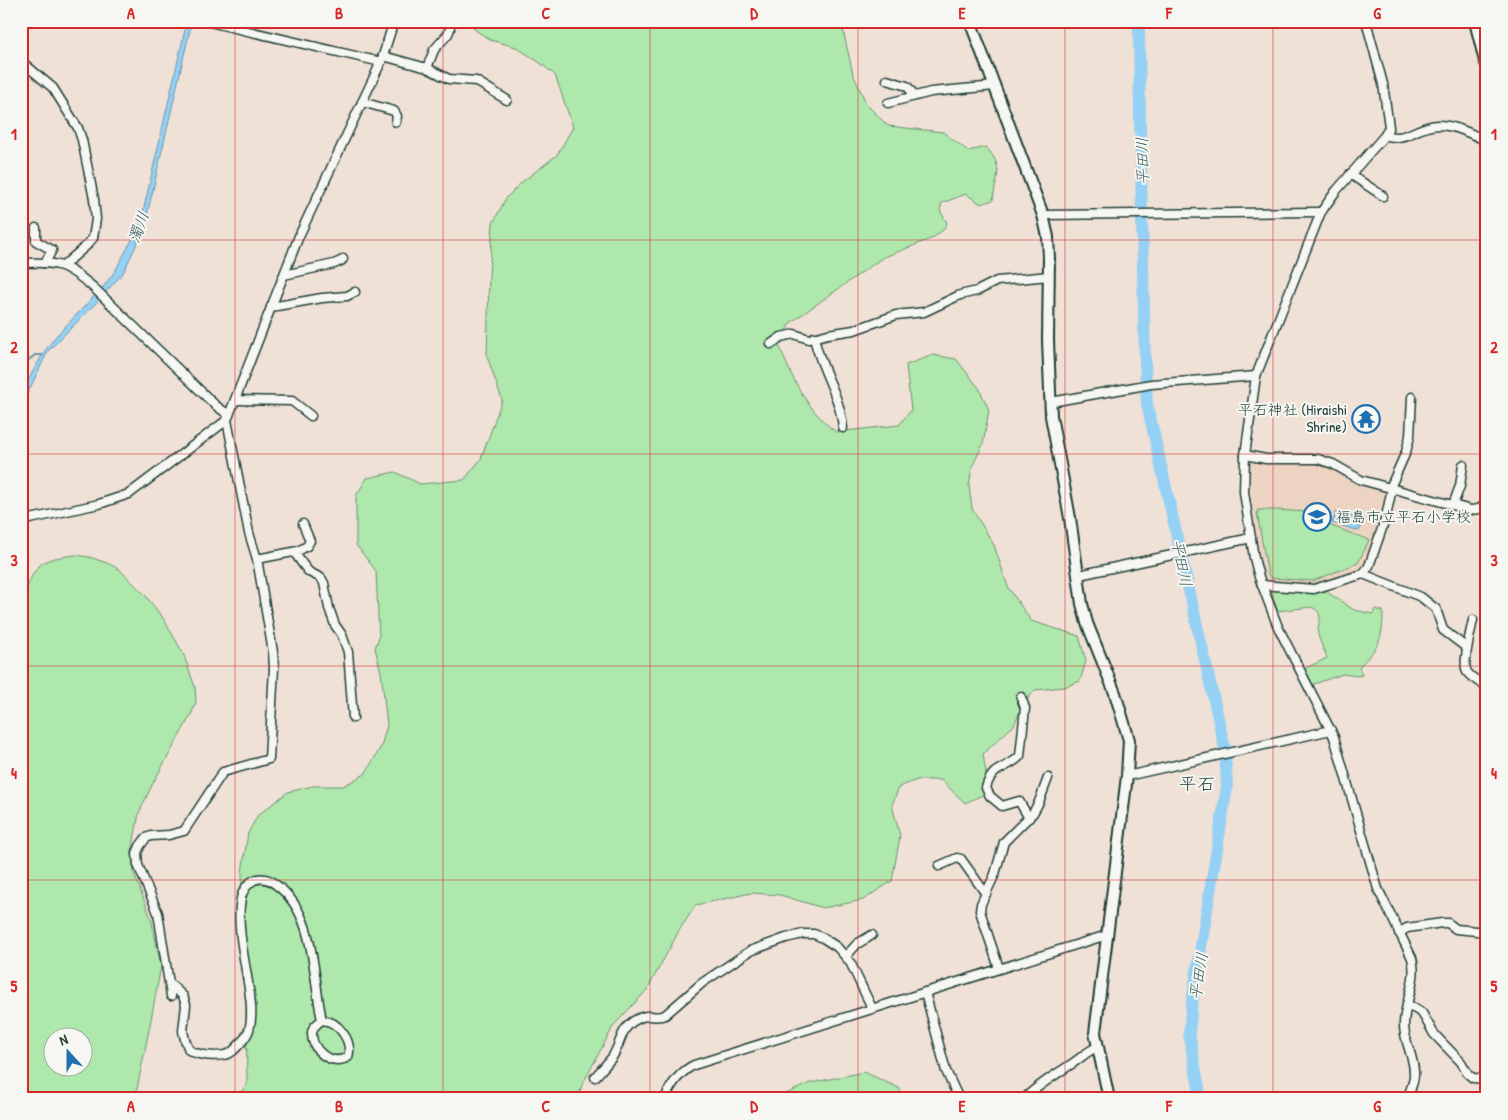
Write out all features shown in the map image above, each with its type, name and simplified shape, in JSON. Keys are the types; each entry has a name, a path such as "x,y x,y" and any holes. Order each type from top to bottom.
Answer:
{"highway":[{"path":"1477,21 1487,61"}],"street":[{"path":"205,21 427,68 449,79 476,81 507,100"},
{"path":"21,521 99,504 129,494 228,417 298,236 382,59 394,21"},
{"path":"970,21 1043,214 1048,237 1048,340 1051,416 1079,575 1082,604 1087,623 1116,693 1129,740 1127,776 1095,1033 1110,1099"},
{"path":"1366,21 1383,84 1389,127 1385,135 1350,174 1321,212 1256,376 1245,456 1244,492 1254,558 1262,585 1278,627 1331,730 1378,889 1412,958 1415,968 1404,1026 1414,1075 1407,1099"},
{"path":"427,68 434,50 450,29"},
{"path":"21,62 53,88 78,128 86,155 96,219 93,238 63,266"},
{"path":"887,80 907,86 915,96"},
{"path":"888,103 931,92 995,86"},
{"path":"362,102 394,111 397,116 396,122"},
{"path":"1385,135 1400,138 1425,127 1438,125 1453,127 1487,141"},
{"path":"1350,174 1383,196"},
{"path":"1043,214 1321,212"},
{"path":"36,228 36,241 52,250 46,263"},
{"path":"284,275 334,264 343,259"},
{"path":"21,263 46,263 63,266 93,286 228,417 249,533 256,559 274,668 269,758 223,772 184,831 169,835 151,836 146,838 140,846 138,865 158,914 171,996"},
{"path":"771,344 781,337 794,334 810,339 854,330 896,316 924,312 960,295 977,291 997,281 1049,276"},
{"path":"271,307 322,298 346,296 355,292"},
{"path":"814,337 817,350 841,409 844,428"},
{"path":"1051,402 1150,384 1256,376"},
{"path":"1262,585 1314,589 1363,574 1369,566 1386,517 1391,488 1406,452 1409,440 1412,397"},
{"path":"236,400 292,401 311,416"},
{"path":"1245,456 1266,459 1318,458 1361,480 1471,510 1479,509 1487,503"},
{"path":"1453,505 1460,486 1463,465"},
{"path":"256,559 306,548 310,543 303,524"},
{"path":"1079,575 1251,538"},
{"path":"294,552 304,566 324,583 329,608 348,652 353,718"},
{"path":"1363,574 1421,597 1436,609 1443,630 1467,648"},
{"path":"1473,620 1467,648 1467,672 1487,687"},
{"path":"1021,697 1025,708 1020,756 1015,761 997,769 990,777 986,788 990,796 1002,806 1019,801 1029,818"},
{"path":"1127,776 1331,730"},
{"path":"999,968 980,911 981,904 995,874 1004,842 1034,814 1048,778"},
{"path":"940,866 956,858 961,859 986,894"},
{"path":"170,984 183,996 186,1005 183,1030 189,1050 213,1056 226,1055 242,1042 249,1028 251,1007 243,945 241,898 245,887 256,879 271,880 283,889 303,920 314,962 322,1020"},
{"path":"1399,933 1408,928 1442,923 1448,923 1456,929 1487,932"},
{"path":"595,1077 613,1055 622,1031 626,1026 643,1016 658,1018 665,1015 702,982 750,950 786,938 807,933 823,938 837,947 850,962 872,1008"},
{"path":"846,956 857,944 872,935"},
{"path":"665,1099 680,1074 694,1065 1107,935"},
{"path":"925,992 946,1071 960,1099"},
{"path":"1407,1004 1422,1014 1434,1034 1461,1062 1468,1074 1473,1078 1487,1079"},
{"path":"322,1020 333,1023 339,1028 349,1048 348,1057 340,1061 334,1061 321,1054 314,1042 312,1032 322,1020"},
{"path":"1024,1099 1040,1085 1097,1047"}],"shaded area":[{"name":"福島市立平石小学校","path":"1253,461 1324,463 1352,480 1386,490 1388,493 1363,568 1360,571 1317,585 1265,580 1247,472 1247,464"}],"green space":[{"path":"473,21 841,21 853,74 867,105 888,126 943,132 968,151 986,147 996,161 998,172 993,200 981,204 966,194 942,203 940,210 947,223 944,229 933,238 882,258 790,323 779,345 795,382 809,404 836,432 899,425 911,410 906,365 933,355 956,359 979,388 989,410 983,444 972,467 969,486 972,509 994,545 1008,587 1031,621 1079,636 1086,661 1080,681 1064,687 1035,690 1022,706 1014,725 983,754 989,792 965,803 941,780 917,780 899,787 892,805 900,836 892,881 863,900 823,908 780,895 751,893 696,905 680,929 647,990 614,1025 582,1085 578,1099 236,1099 247,1084 246,994 242,937 242,872 248,833 258,815 288,792 313,786 343,786 365,774 381,747 387,725 381,672 375,648 379,637 376,571 356,545 356,496 367,478 395,472 420,484 464,480 481,459 502,400 487,356 489,275 493,223 506,198 522,182 557,155 573,127 555,75 516,47 490,40 474,29"},
{"path":"1258,510 1326,513 1326,524 1369,540 1358,563 1313,581 1271,578 1268,574"},
{"path":"75,555 89,557 119,569 145,595 163,618 183,653 195,687 196,702 191,715 152,785 139,813 132,851 134,874 151,918 161,966 135,1099 21,1099 21,604 33,573 38,567 51,559"},
{"path":"1270,590 1327,592 1354,610 1373,614 1375,609 1383,611 1381,636 1371,654 1359,667 1362,675 1343,674 1311,685 1304,669 1327,658 1318,635 1319,612 1311,607 1278,611"},
{"path":"864,1072 899,1088 904,1099 775,1099 810,1083"}],"water":[{"name":"濁川","path":"187,21 192,21 148,211 140,237 123,273 48,351 21,407 22,391 44,352 56,336 104,286 115,271 140,225"},
{"path":"1336,512 1363,520 1359,531 1332,523"}],"waterway":[{"name":"平田川","path":"1139,21 1147,404 1225,749 1227,787 1192,1002 1189,1034 1201,1099"},
{"path":"21,366 35,355 43,355"}],"place":[{"name":"平石神社 (Hiraishi Shrine)","path":"1366,419"},
{"name":"福島市立平石小学校","path":"1317,517"}],"district":[{"name":"平石","path":"1197,784"}]}
